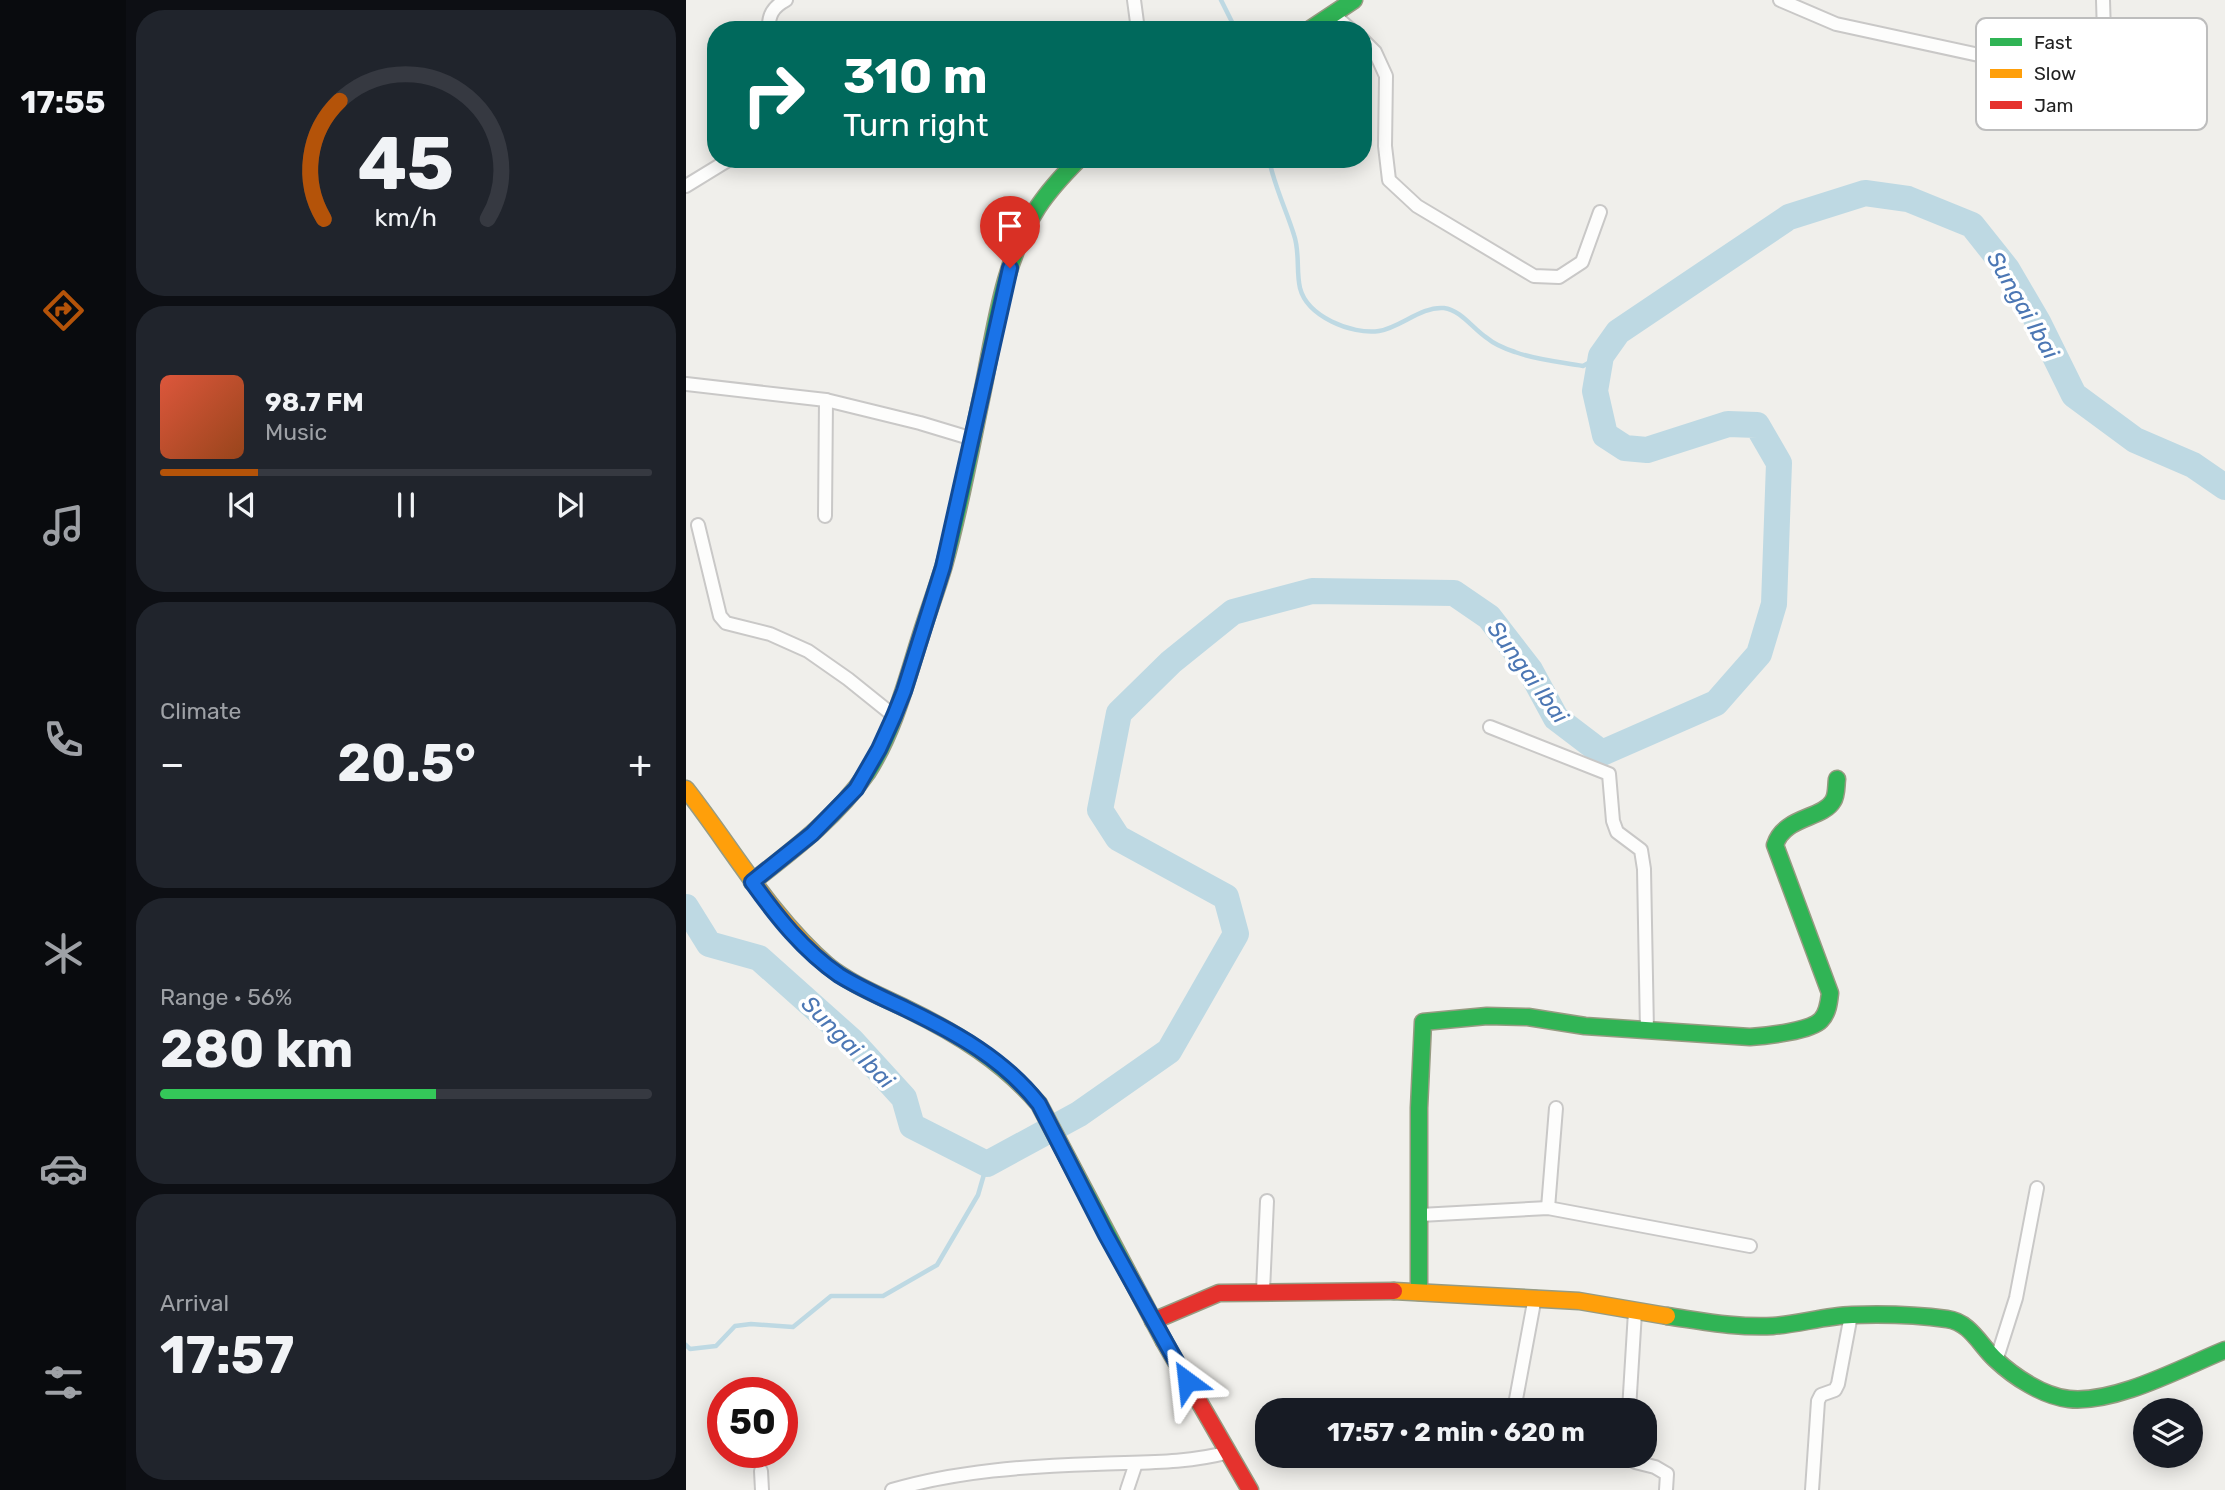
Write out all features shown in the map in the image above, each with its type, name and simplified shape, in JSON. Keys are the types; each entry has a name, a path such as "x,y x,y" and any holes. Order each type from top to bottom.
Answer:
{"street":[{"path":"769,21 773,10 786,0"},
{"path":"1134,0 1137,21"},
{"path":"1324,21 1354,0"},
{"path":"1780,0 1836,24 1976,54"},
{"path":"2104,0 2104,18"},
{"path":"1334,15 1341,21"},
{"path":"1372,49 1386,76 1385,146 1389,180 1404,196 1432,217 1534,275 1559,278 1582,262 1600,212"},
{"path":"686,186 715,168"},
{"path":"752,882 812,834 856,789 894,716 943,567 999,313 1018,243 1038,204 1070,168"},
{"path":"686,384 826,400 973,439"},
{"path":"825,516 826,400"},
{"path":"698,525 720,617 726,623 770,634 808,651 894,716"},
{"path":"1490,727 1609,774 1613,821 1618,832 1641,850 1644,869 1647,1031"},
{"path":"1419,1292 1419,1108 1423,1022 1487,1016 1528,1017 1584,1026 1750,1037 1811,1026 1824,1018 1829,1007 1830,993 1775,845 1775,837 1830,806 1835,799 1837,779"},
{"path":"686,789 797,940 829,967 864,989 952,1032 995,1059 1017,1078 1039,1104 1153,1321 1250,1490"},
{"path":"1548,1208 1556,1108"},
{"path":"1996,1361 2017,1298 2036,1188"},
{"path":"1264,1291 1267,1201"},
{"path":"1420,1215 1548,1208 1750,1246"},
{"path":"1153,1321 1219,1293 1264,1291 1419,1292 1535,1297 1579,1301 1635,1312 1740,1326 1773,1326 1851,1315 1928,1317 1959,1321 1996,1361 2028,1383 2070,1400 2120,1391 2225,1350"},
{"path":"1516,1398 1535,1297"},
{"path":"1630,1398 1635,1312"},
{"path":"1812,1490 1818,1402 1821,1395 1835,1390 1838,1384 1851,1315"},
{"path":"892,1490 953,1484 1038,1467 1136,1463 1229,1452"},
{"path":"1128,1490 1136,1463"},
{"path":"1656,1468 1667,1474 1666,1490"},
{"path":"761,1471 762,1490"}],"waterway":[{"path":"1221,0 1232,21"},
{"path":"1271,168 1296,241 1300,288 1304,298 1321,315 1344,327 1379,331 1427,310 1444,308 1461,316 1493,342 1523,355 1583,366 1601,356"},
{"name":"Sungai Ibai","path":"686,907 709,944 759,958 852,1041 904,1098 912,1126 987,1164 1079,1114 1169,1051 1236,934 1226,897 1118,838 1100,810 1119,713 1171,662 1233,612 1312,591 1454,593 1489,617 1530,670 1556,718 1602,753 1716,703 1759,654 1774,604 1779,463 1757,425 1728,424 1647,450 1625,448 1605,435 1595,391 1601,356 1618,332 1789,217 1865,193 1908,199 1972,225 2007,269 2038,322 2074,395 2135,440 2193,465 2225,487"},
{"path":"686,1345 690,1349 716,1346 735,1326 751,1324 793,1327 831,1296 883,1296 937,1265 978,1195 987,1164"}],"traffic: fast":[{"path":"1322,21 1354,0"},
{"path":"752,882 814,832 842,804 867,773 885,740 950,544 1008,274 1026,228 1038,207 1070,168"},
{"path":"1419,1292 1419,1108 1423,1022 1487,1016 1528,1017 1585,1026 1750,1037 1788,1032 1816,1024 1825,1014 1830,993 1775,845 1786,828 1828,807 1835,796 1837,779"},
{"path":"828,966 857,985 962,1039 995,1062 1039,1104 1164,1341"},
{"path":"1667,1316 1746,1326 1783,1325 1852,1315 1947,1319 1968,1329 1995,1359 2020,1379 2039,1390 2069,1399 2107,1396 2128,1390 2225,1350"}],"traffic: slow":[{"path":"686,789 770,904 828,966"},
{"path":"1394,1291 1579,1301 1667,1316"}],"traffic: jam":[{"path":"1153,1321 1219,1293 1394,1291"},
{"path":"1164,1341 1250,1490"}],"route":[{"path":"1010,268 943,567 894,716 856,789 812,834 752,882 797,940 839,975 952,1032 995,1059 1026,1088 1039,1104 1106,1235 1187,1381"}]}
